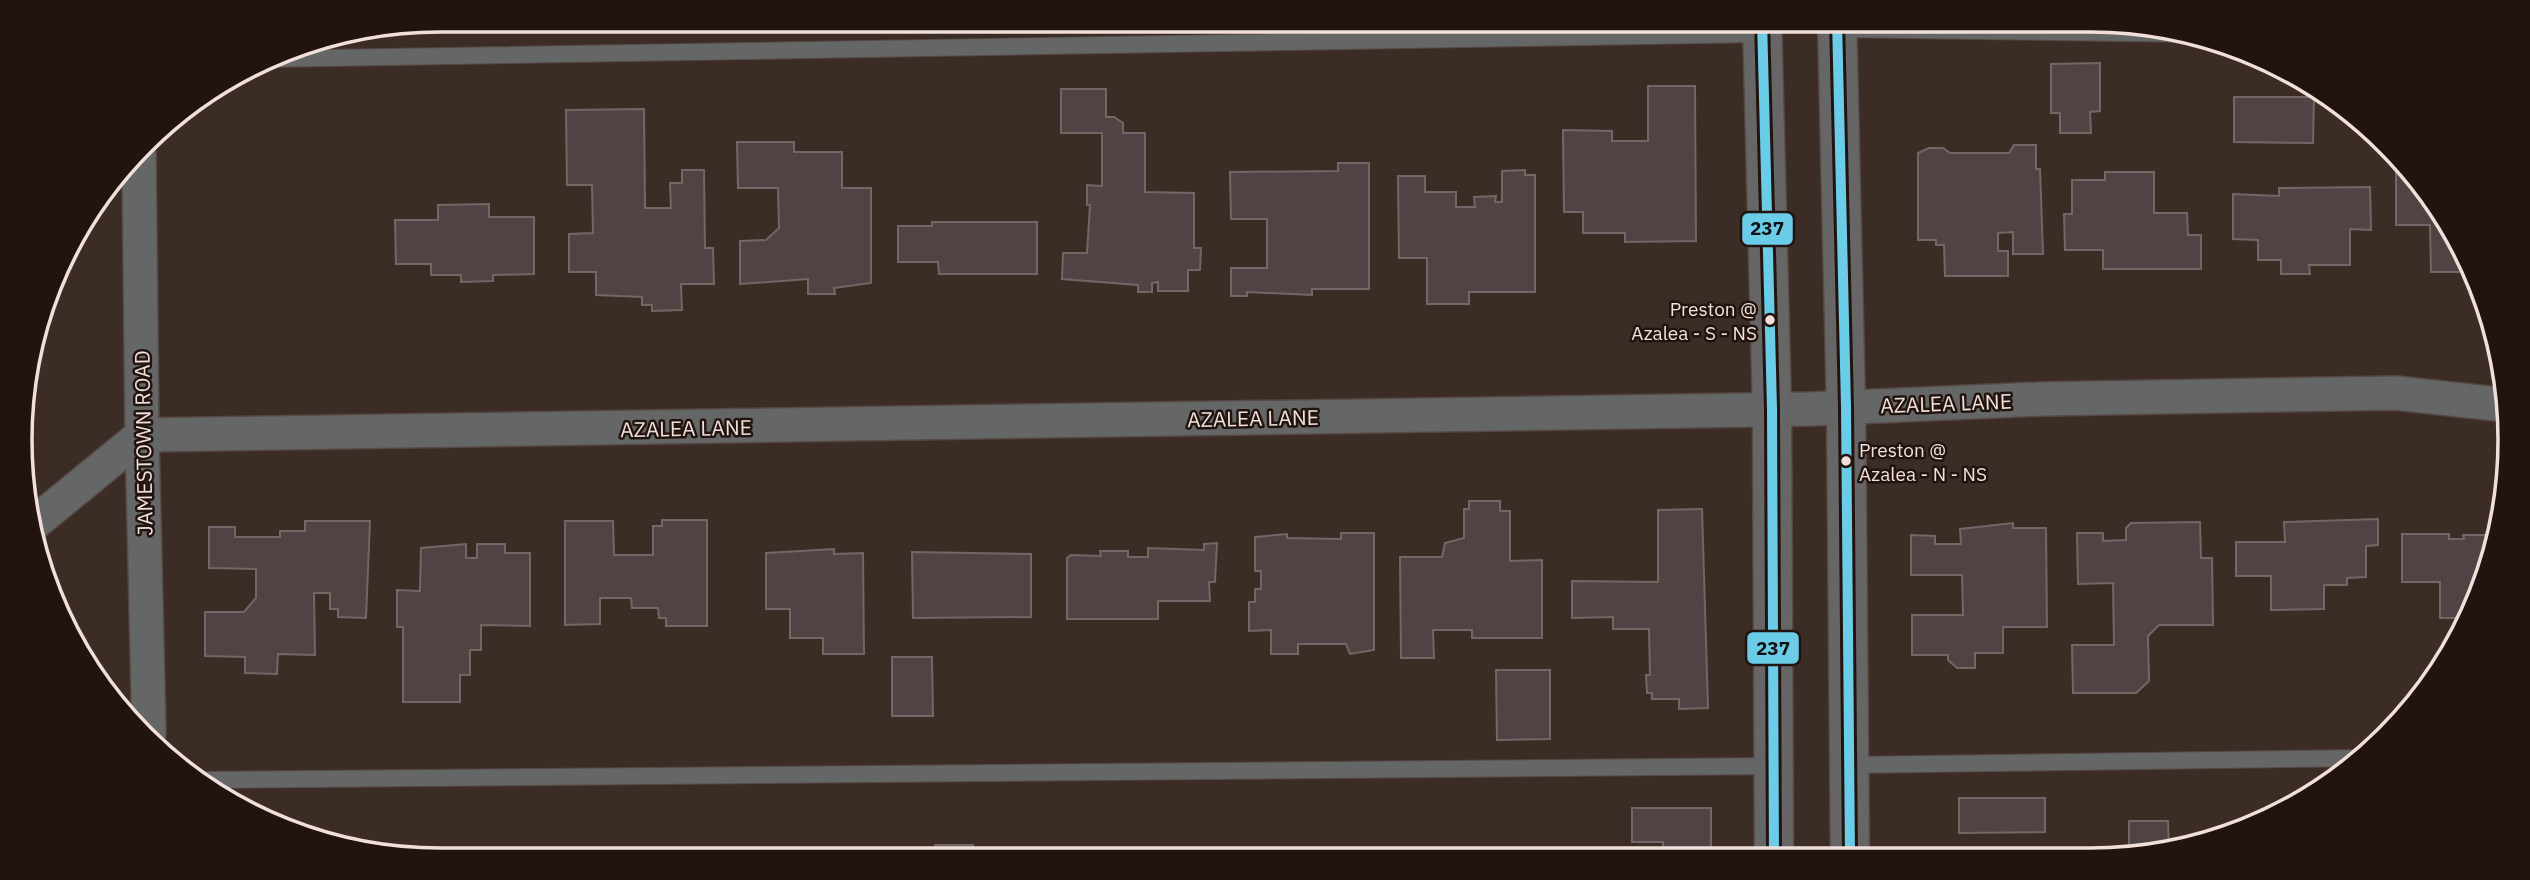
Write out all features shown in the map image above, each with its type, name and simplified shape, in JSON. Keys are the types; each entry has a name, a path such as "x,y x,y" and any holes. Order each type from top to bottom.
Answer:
{"main road":[{"path":"1762,32 1772,409 1774,848"},
{"path":"1837,32 1846,407 1850,848"}],"street":[{"name":"JAMESTOWN ROAD","path":"139,164 149,727"},
{"name":"AZALEA LANE","path":"142,435 1772,409 2042,399 2396,393 2497,404"},
{"path":"39,520 142,435"}],"lane":[{"path":"296,58 1528,32"},
{"path":"1849,765 2346,758"},
{"path":"213,780 1774,766"}],"building":[{"path":"2100,63 2100,111 2090,112 2091,133 2060,133 2060,113 2051,113 2051,64"},
{"path":"1648,86 1695,86 1696,241 1625,242 1625,233 1583,233 1583,212 1564,212 1563,130 1612,131 1612,141 1648,141"},
{"path":"1061,89 1106,89 1106,117 1114,117 1123,123 1123,133 1145,133 1145,192 1194,193 1194,248 1201,248 1200,270 1188,270 1188,291 1158,291 1158,282 1152,283 1152,292 1138,292 1138,285 1062,279 1063,253 1087,253 1090,205 1087,205 1087,185 1102,186 1102,133 1061,133"},
{"path":"2234,97 2314,98 2313,143 2234,142"},
{"path":"644,109 645,208 671,208 670,183 682,183 682,170 704,170 705,248 713,248 714,284 681,284 682,310 652,311 652,305 642,305 642,297 596,295 596,272 569,272 569,234 593,233 592,185 567,185 566,110"},
{"path":"737,142 794,142 794,152 842,152 842,188 871,188 871,283 834,288 835,294 808,294 808,279 740,284 740,241 766,240 779,228 778,188 738,188"},
{"path":"2014,145 2036,145 2036,169 2040,169 2043,254 2013,254 2013,232 1998,233 1998,251 2008,251 2008,276 1945,276 1944,245 1936,245 1936,240 1918,240 1918,153 1929,148 1943,148 1950,153 2009,153"},
{"path":"1338,163 1369,163 1369,289 1312,289 1312,295 1247,292 1247,296 1231,296 1231,268 1267,268 1267,219 1231,219 1230,172 1338,171"},
{"path":"1525,170 1525,175 1535,175 1535,292 1469,292 1469,304 1427,304 1427,258 1399,258 1398,176 1425,176 1425,192 1456,192 1456,207 1475,207 1474,197 1496,196 1495,202 1502,202 1502,171"},
{"path":"2396,170 2430,213 2461,272 2431,272 2430,225 2396,225"},
{"path":"2105,172 2154,172 2154,213 2187,213 2188,235 2201,235 2201,269 2103,269 2103,250 2065,250 2064,214 2072,214 2072,180 2105,180"},
{"path":"2370,187 2371,230 2350,229 2350,265 2309,265 2310,274 2281,274 2281,260 2258,260 2258,240 2233,239 2233,194 2279,196 2279,188"},
{"path":"489,204 489,217 534,217 534,274 493,275 493,281 461,282 461,275 431,275 431,264 396,264 395,220 438,220 438,205"},
{"path":"932,222 1037,222 1037,274 939,274 938,262 898,262 898,226 932,226"},
{"path":"1469,501 1500,501 1500,511 1510,511 1510,561 1542,560 1542,638 1472,638 1472,630 1433,630 1434,658 1401,658 1400,557 1442,557 1445,543 1464,538 1464,509 1469,509"},
{"path":"1702,509 1708,708 1679,709 1679,699 1652,699 1652,693 1647,693 1646,675 1650,675 1649,629 1613,629 1613,617 1572,618 1572,581 1658,582 1658,510"},
{"path":"2378,519 2378,545 2366,546 2366,577 2347,578 2347,585 2324,585 2324,609 2271,610 2271,576 2236,576 2236,542 2285,542 2284,522"},
{"path":"662,520 707,520 707,626 666,626 666,618 659,618 658,608 632,608 631,598 600,598 600,624 565,625 565,521 613,521 614,555 653,555 653,526 662,526"},
{"path":"305,521 370,521 366,618 338,617 338,609 330,609 330,593 314,593 315,655 278,654 277,674 245,673 245,657 205,656 205,612 244,612 256,598 256,569 209,568 209,527 235,527 235,537 280,537 280,531 305,531"},
{"path":"2200,522 2201,558 2212,558 2213,625 2159,625 2148,636 2149,681 2136,693 2073,693 2072,645 2114,645 2113,583 2078,584 2077,533 2103,533 2103,541 2126,540 2126,528 2131,523"},
{"path":"2013,523 2013,528 2046,528 2047,627 2003,627 2003,653 1975,653 1975,668 1957,668 1948,660 1948,655 1912,655 1912,615 1963,615 1962,575 1911,575 1911,535 1935,536 1935,544 1961,544 1960,529"},
{"path":"1341,533 1374,533 1374,650 1350,654 1346,644 1298,644 1298,654 1271,654 1271,630 1249,631 1249,602 1255,602 1255,589 1261,589 1261,571 1255,571 1255,537 1287,534 1287,538 1341,539"},
{"path":"2402,534 2449,534 2449,539 2464,539 2463,535 2488,535 2477,571 2457,618 2440,618 2440,582 2402,582"},
{"path":"1217,543 1215,582 1209,582 1210,601 1158,601 1158,619 1067,619 1067,558 1071,555 1101,556 1100,551 1128,551 1128,557 1148,557 1148,548 1204,550 1204,544"},
{"path":"466,544 466,558 477,558 477,544 505,544 505,553 530,553 530,626 481,625 481,650 470,650 470,675 460,675 460,702 403,702 403,627 397,627 397,590 420,591 421,548"},
{"path":"834,549 834,554 863,553 864,654 823,654 823,638 790,638 790,609 766,609 766,553"},
{"path":"912,552 1031,554 1031,617 913,618"},
{"path":"892,657 932,657 933,716 892,716"},
{"path":"1496,670 1550,670 1550,739 1497,740"},
{"path":"1959,798 2045,798 2045,832 1959,833"},
{"path":"1632,808 1711,808 1711,848 1663,848 1663,842 1632,842"},
{"path":"2129,821 2168,821 2169,841 2129,847"},
{"path":"935,845 973,845 973,848 935,848"}],"transit line":[{"name":"237","path":"1762,32 1772,409 1774,848"},
{"name":"237","path":"1837,32 1846,407 1850,848"}],"place":[{"name":"Preston @ Azalea - S - NS","path":"1770,320"},
{"name":"Preston @ Azalea - N - NS","path":"1846,461"}]}
